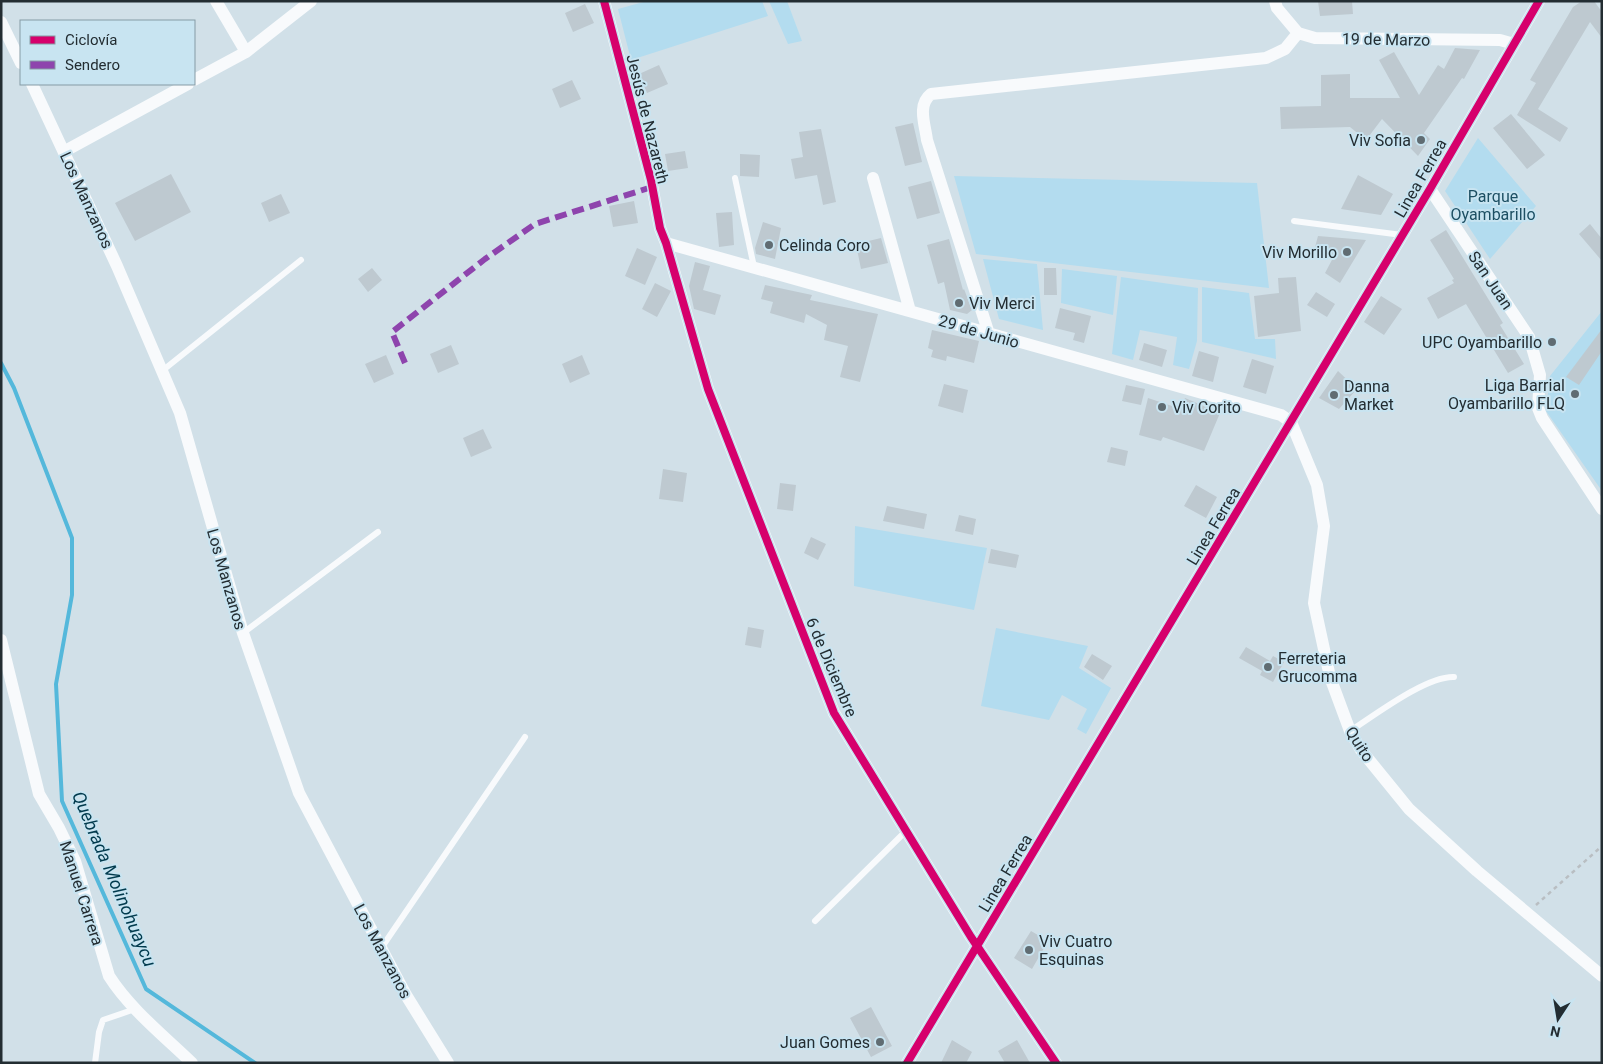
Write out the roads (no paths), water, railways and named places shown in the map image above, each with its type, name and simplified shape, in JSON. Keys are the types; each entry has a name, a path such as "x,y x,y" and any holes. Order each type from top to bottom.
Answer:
{"street":[{"path":"216,1 246,52"},
{"path":"195,79 246,52 311,1"},
{"name":"Jesús de Nazareth","path":"604,1 651,180 660,228 666,242"},
{"path":"989,334 927,140 923,107 926,98 931,94 1266,58 1285,49 1298,33 1277,8 1275,1"},
{"name":"Linea Ferrea","path":"907,1063 1430,189 1539,1"},
{"path":"1,22 20,61"},
{"name":"19 de Marzo","path":"1298,33 1315,38 1500,40 1514,44"},
{"name":"Los Manzanos","path":"32,85 65,151 180,413 243,633 299,793 406,995 448,1063"},
{"path":"65,151 186,85"},
{"path":"873,178 910,312"},
{"name":"San Juan","path":"1430,189 1529,337 1540,375 1538,408 1542,418 1602,508"},
{"name":"29 de Junio","path":"666,242 1281,415 1291,422"},
{"name":"6 de Diciembre","path":"666,242 708,389 834,713 977,945 1056,1063"},
{"name":"Quito","path":"1291,422 1317,485 1324,526 1314,603 1330,677 1350,730 1361,750 1409,809 1602,976"},
{"name":"Manuel Carrera","path":"1,640 39,794 59,828 75,861 109,976 117,989 136,1009 192,1063"}],"lane":[{"path":"734,178 754,267"},
{"path":"1294,221 1402,236"},
{"path":"162,371 301,260"},
{"path":"243,633 378,532"},
{"path":"1350,730 1424,685 1443,676 1454,677"},
{"path":"382,947 525,737"},
{"path":"815,921 906,831"},
{"path":"95,1063 98,1032 103,1020 136,1009"}],"waterway":[{"name":"Quebrada Molinohuaycu","path":"1,363 14,388 72,538 72,595 56,684 62,801 146,989 255,1063"}],"place":[{"name":"Viv Sofia","path":"1421,140"},
{"name":"Celinda Coro","path":"769,245"},
{"name":"Viv Morillo","path":"1347,252"},
{"name":"Viv Merci","path":"959,303"},
{"name":"UPC Oyambarillo","path":"1552,342"},
{"name":"Liga Barrial Oyambarillo FLQ","path":"1575,394"},
{"name":"Danna Market","path":"1334,395"},
{"name":"Viv Corito","path":"1162,407"},
{"name":"Ferreteria Grucomma","path":"1268,667"},
{"name":"Viv Cuatro Esquinas","path":"1029,950"},
{"name":"Juan Gomes","path":"880,1042"}],"park label":[{"name":"Parque Oyambarillo","path":"1493,205"}]}
